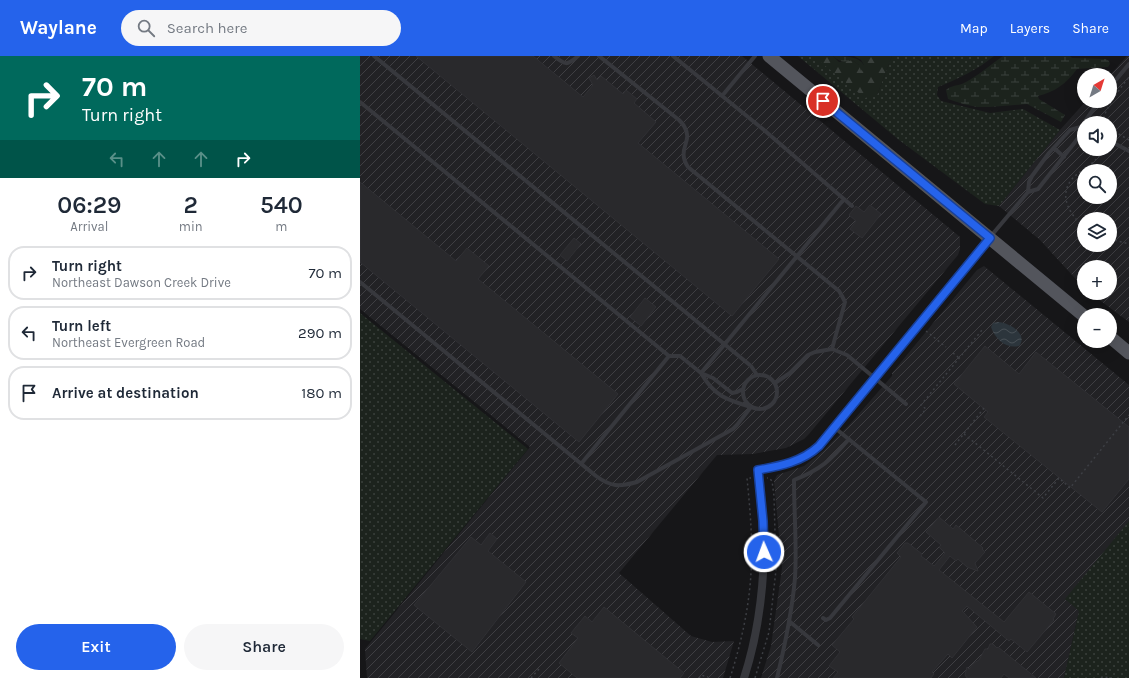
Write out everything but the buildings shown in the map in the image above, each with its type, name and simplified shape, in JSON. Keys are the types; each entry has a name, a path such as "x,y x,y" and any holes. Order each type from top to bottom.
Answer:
{"main road":[{"path":"769,56 1077,310"},
{"path":"1117,343 1129,353"}],"street":[{"path":"744,678 756,627 764,552 758,470 793,463 816,449 835,428 874,378 990,238"}],"lane":[{"path":"374,56 751,366 757,375"},
{"path":"554,56 562,63 567,64 572,62 578,56"},
{"path":"599,56 679,120 687,132 682,155 684,162 688,167 839,291 845,302 832,349"},
{"path":"673,56 852,206"},
{"path":"722,96 755,56"},
{"path":"1117,79 1129,64"},
{"path":"360,102 669,356 680,356 701,373 713,378 732,393 743,389"},
{"path":"1028,192 1029,182 1032,176 1070,130 1077,128"},
{"path":"990,238 1028,192 1038,189 1077,140"},
{"path":"1117,144 1129,151"},
{"path":"1054,148 1064,157"},
{"path":"701,373 844,199"},
{"path":"360,282 581,464 609,484 625,485 637,482 733,429 751,407"},
{"path":"775,382 790,373 808,355 815,352 832,349 847,356 906,404"},
{"path":"581,464 669,356"},
{"path":"701,373 707,384 726,399 757,410 764,410 770,407 778,396 778,389 775,382 770,378 764,375 757,375 750,378 746,383 743,389 743,396 751,407"},
{"path":"823,618 826,620 830,618 926,502 835,428"},
{"path":"777,678 786,642 795,572 796,545 794,480 816,471 824,465 849,439"},
{"path":"789,621 818,645"}],"path":[{"path":"1104,116 1120,87 1129,78"},
{"path":"1117,133 1129,140"},
{"path":"1077,221 1068,209 1066,202 1068,185 1073,177 1098,156"},
{"path":"1117,241 1129,244"},
{"path":"920,416 926,409 921,405 982,330"},
{"path":"926,331 946,347"},
{"path":"953,353 959,358"},
{"path":"955,445 984,408"},
{"path":"964,434 1043,498 1059,478 1070,488 1129,415"},
{"path":"730,678 736,659 744,621 751,573 747,478"},
{"path":"755,678 769,632 776,570 774,496 772,481 769,478"},
{"path":"531,678 539,669"},
{"path":"699,678 700,675 708,677"},
{"path":"1100,678 1112,678"}],"shaded area":[{"path":"360,56 742,56 960,237 960,249 958,255 804,439 786,448 753,454 717,455 619,573 691,636 712,642 734,641 723,678 367,678 365,649 530,447 360,309"},
{"path":"1127,56 1129,56 1129,322 1117,313 1117,308 1110,308 1099,300 1117,300 1117,260 1077,260 1077,280 1040,240 999,206 1060,130 1080,108 1117,108 1116,68"},
{"path":"984,266 1077,342 1077,348 1084,348 1129,385 1129,653 1079,611 1064,678 761,678 771,646 782,568 774,481 777,475 804,466 823,451 849,425 892,376 892,373 977,270"}],"green space":[{"path":"798,56 814,56 877,95 892,56 994,56 967,74 938,87 937,95 941,101 990,113 1023,109 1060,130 999,206 985,204 899,140"},
{"path":"813,56 833,56 839,62 852,60 859,65 864,65 861,60 854,56 892,56 877,95 865,98"},
{"path":"833,56 855,58 864,65 861,71 859,65 852,60 842,61"},
{"path":"1003,56 1070,56 1072,58 1106,59 1110,64 1108,67 1077,68 1069,79 1060,86 1050,92 1038,96 1039,99 1065,115 1061,122 1027,104 977,107 948,99 946,90 948,88 962,84 979,74"},
{"path":"360,313 528,449 370,641 360,639"},
{"path":"1129,521 1129,678 1064,678 1079,611 1065,599"}],"water":[{"path":"998,322 1012,326 1019,333 1021,342 1019,346 1010,346 998,339 991,327 993,323"}],"route":[{"path":"764,552 763,521 758,470 793,463 819,446 953,281 990,238 823,101"}]}
